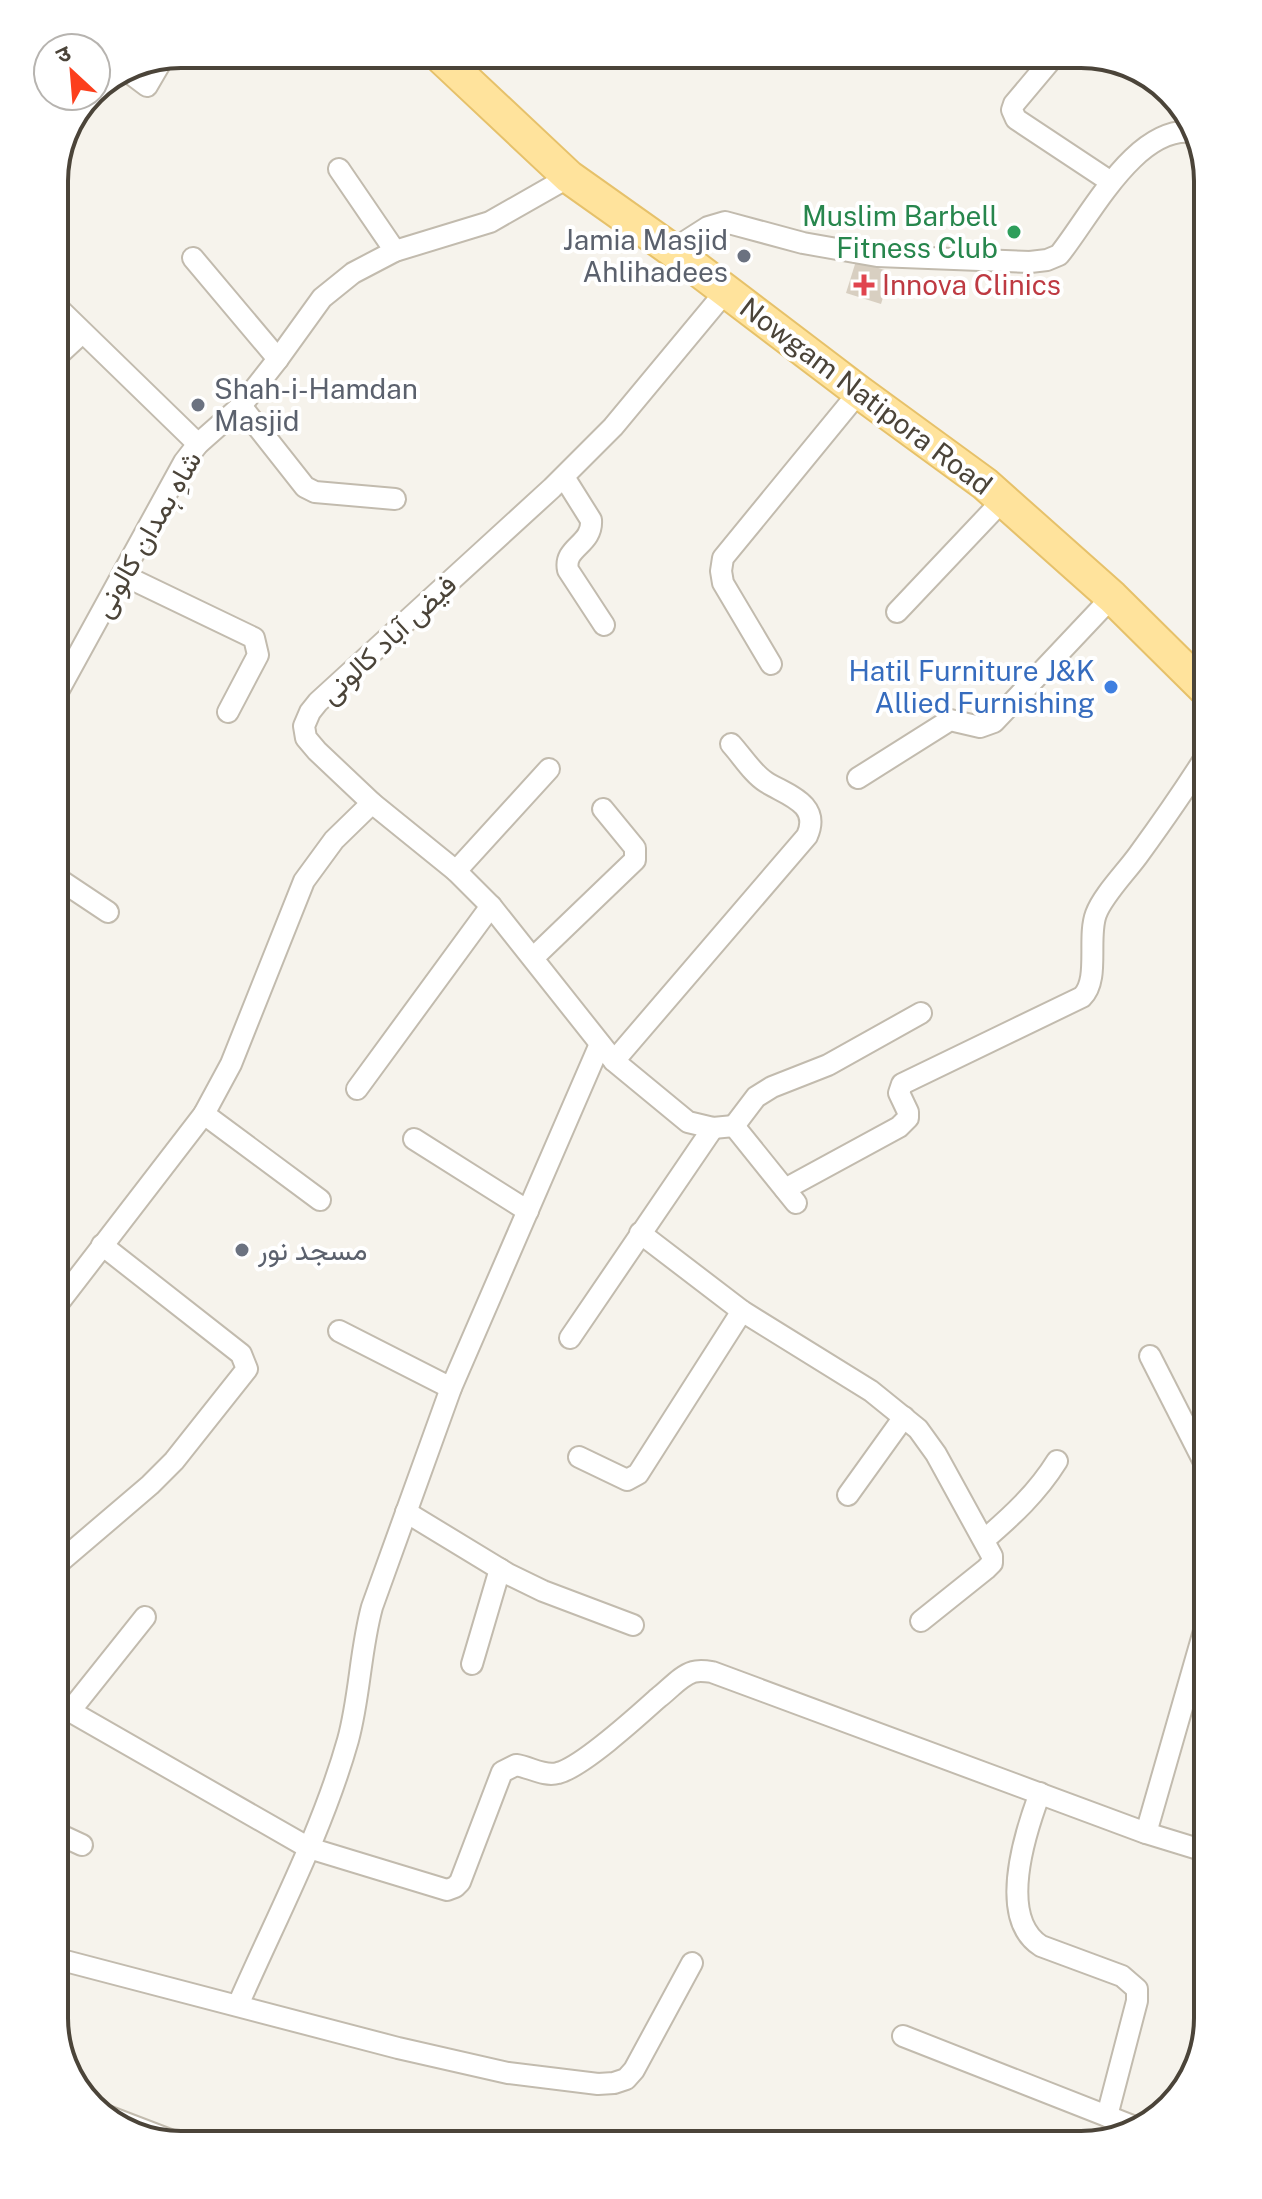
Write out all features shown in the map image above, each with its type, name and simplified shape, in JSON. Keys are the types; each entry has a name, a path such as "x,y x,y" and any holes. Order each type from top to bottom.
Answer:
{"main road":[{"name":"Nowgam Natipora Road","path":"453,68 569,177 672,250 985,484 1112,597 1194,678"}],"street":[{"path":"1044,68 1014,104 1016,119 1111,182"},
{"path":"672,250 708,227 725,222 803,243 877,256 1047,260 1059,255 1111,182 1161,137 1183,133"},
{"path":"339,169 395,251"},
{"name":"شاہِ ہمدان کالونی","path":"68,674 184,462 198,444 241,406 322,298 353,273 395,251 490,222 569,177"},
{"path":"193,258 278,359"},
{"name":"فیض آباد کالونی","path":"723,1127 688,1122 614,1061 491,906 456,871 372,803 317,751 306,738 304,726 310,712 564,477 613,427 726,291"},
{"path":"68,318 129,374 198,444"},
{"path":"68,346 82,333"},
{"path":"771,664 723,583 723,558 859,392"},
{"path":"241,406 305,487 325,495 395,499"},
{"path":"564,477 591,520 592,527 590,534 566,563 604,625"},
{"path":"897,612 1003,500"},
{"path":"123,575 254,638 258,655 228,712"},
{"path":"858,778 950,720 980,727 994,722 1112,597"},
{"path":"614,1061 810,829 807,813 798,799 766,782 731,744"},
{"path":"456,871 549,769"},
{"path":"723,1127 790,1196 899,1127 908,1118 899,1093 902,1084 1082,997 1091,985 1096,913 1194,775"},
{"path":"68,1290 204,1114 231,1064 304,881 334,840 372,803"},
{"path":"533,958 635,860 635,848 603,809"},
{"path":"68,885 108,912"},
{"path":"357,1089 491,906"},
{"path":"570,1338 640,1233 723,1127 764,1092 828,1065 921,1013"},
{"path":"238,2005 309,1848 348,1739 367,1625 451,1388 600,1044"},
{"path":"204,1114 320,1200"},
{"path":"414,1139 528,1211"},
{"path":"640,1233 742,1311 871,1391 918,1429 936,1454 992,1556 992,1563 921,1621"},
{"path":"68,1555 174,1461 247,1369 241,1354 102,1245"},
{"path":"579,1457 627,1480 638,1474 742,1311"},
{"path":"339,1331 451,1388"},
{"path":"1150,1356 1194,1442"},
{"path":"848,1495 904,1417"},
{"path":"984,1540 1029,1501 1057,1461"},
{"path":"406,1512 500,1569 543,1591 633,1625"},
{"path":"472,1664 500,1569"},
{"path":"68,1700 145,1617"},
{"path":"1146,1833 1194,1666"},
{"path":"68,1709 309,1848 438,1889 455,1887 502,1772 516,1765 547,1774 567,1770 624,1728 681,1679 692,1672 701,1671 712,1672 1146,1833 1194,1848"},
{"path":"1040,1793 1023,1843 1020,1862 1019,1918 1024,1930 1030,1939 1041,1946 1122,1976 1137,1989 1137,2001 1107,2116"},
{"path":"68,1838 82,1845"},
{"path":"68,1962 398,2048 508,2073 598,2084 626,2079 634,2070 692,1963"},
{"path":"903,2036 1123,2122"}],"building":[{"path":"856,261 891,272 881,304 846,293"}],"place":[{"name":"Muslim Barbell Fitness Club","path":"1014,232"},
{"name":"Jamia Masjid Ahlihadees","path":"744,256"},
{"name":"Innova Clinics","path":"864,285"},
{"name":"Shah-i-Hamdan Masjid","path":"198,405"},
{"name":"Hatil Furniture J&K Allied Furnishing","path":"1111,687"},
{"name":"مسجد نور","path":"242,1250"}]}
